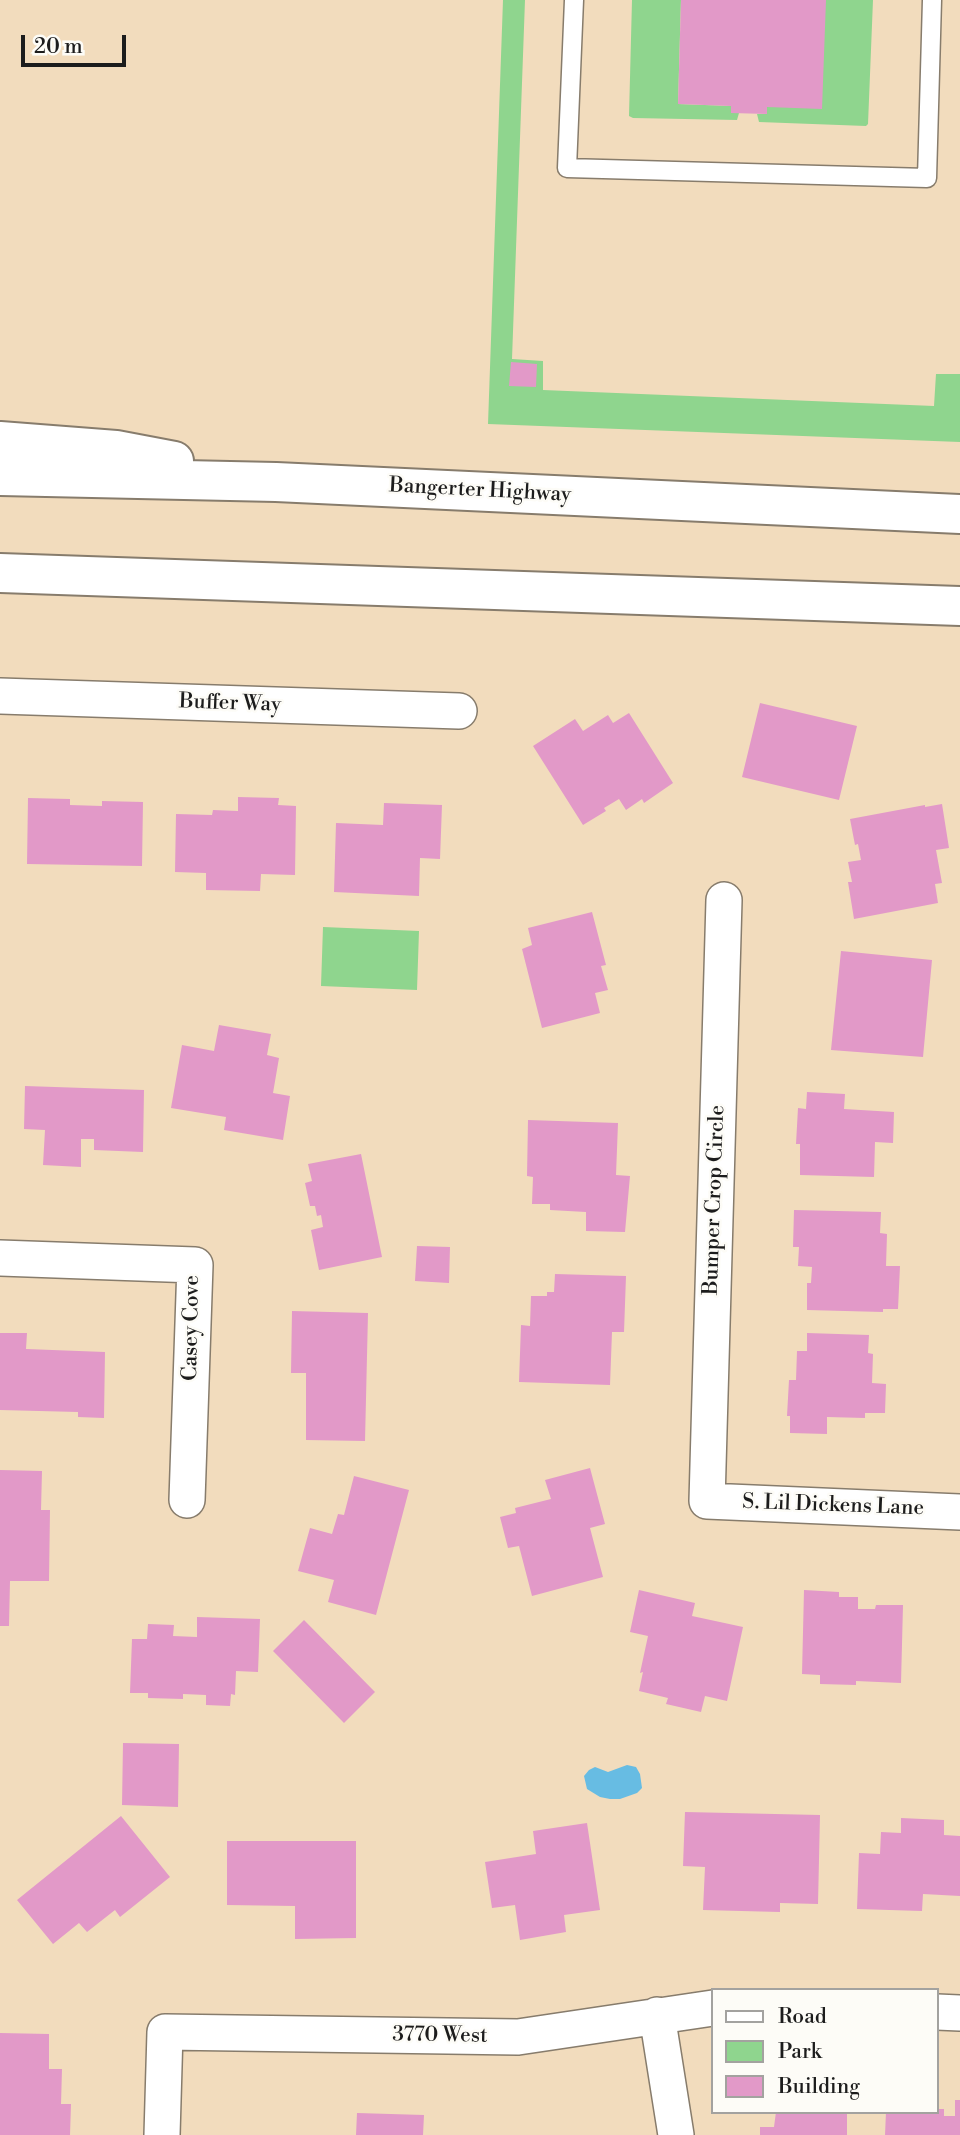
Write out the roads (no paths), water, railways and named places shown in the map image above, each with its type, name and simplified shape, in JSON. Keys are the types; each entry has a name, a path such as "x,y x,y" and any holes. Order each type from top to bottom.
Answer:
{"highway":[{"path":"0,441 116,450 276,482"},
{"name":"Bangerter Highway","path":"0,475 276,482 960,514"},
{"path":"0,573 960,606"}],"street":[{"name":"Buffer Way","path":"0,696 459,711"},
{"name":"Bumper Crop Circle","path":"707,1501 724,900"},
{"name":"Casey Cove","path":"0,1258 195,1265 187,1500"},
{"name":"S. Lil Dickens Lane","path":"707,1501 960,1512"},
{"name":"3770 West","path":"162,2135 165,2032 518,2037 712,2008"},
{"path":"939,2012 960,2013"},
{"path":"657,2015 676,2135"}],"lane":[{"path":"574,0 567,168 927,178 932,0"}],"water":[{"path":"627,1765 636,1767 640,1774 642,1788 637,1793 620,1799 610,1799 600,1797 587,1789 584,1776 589,1770 595,1767 608,1772"}]}
